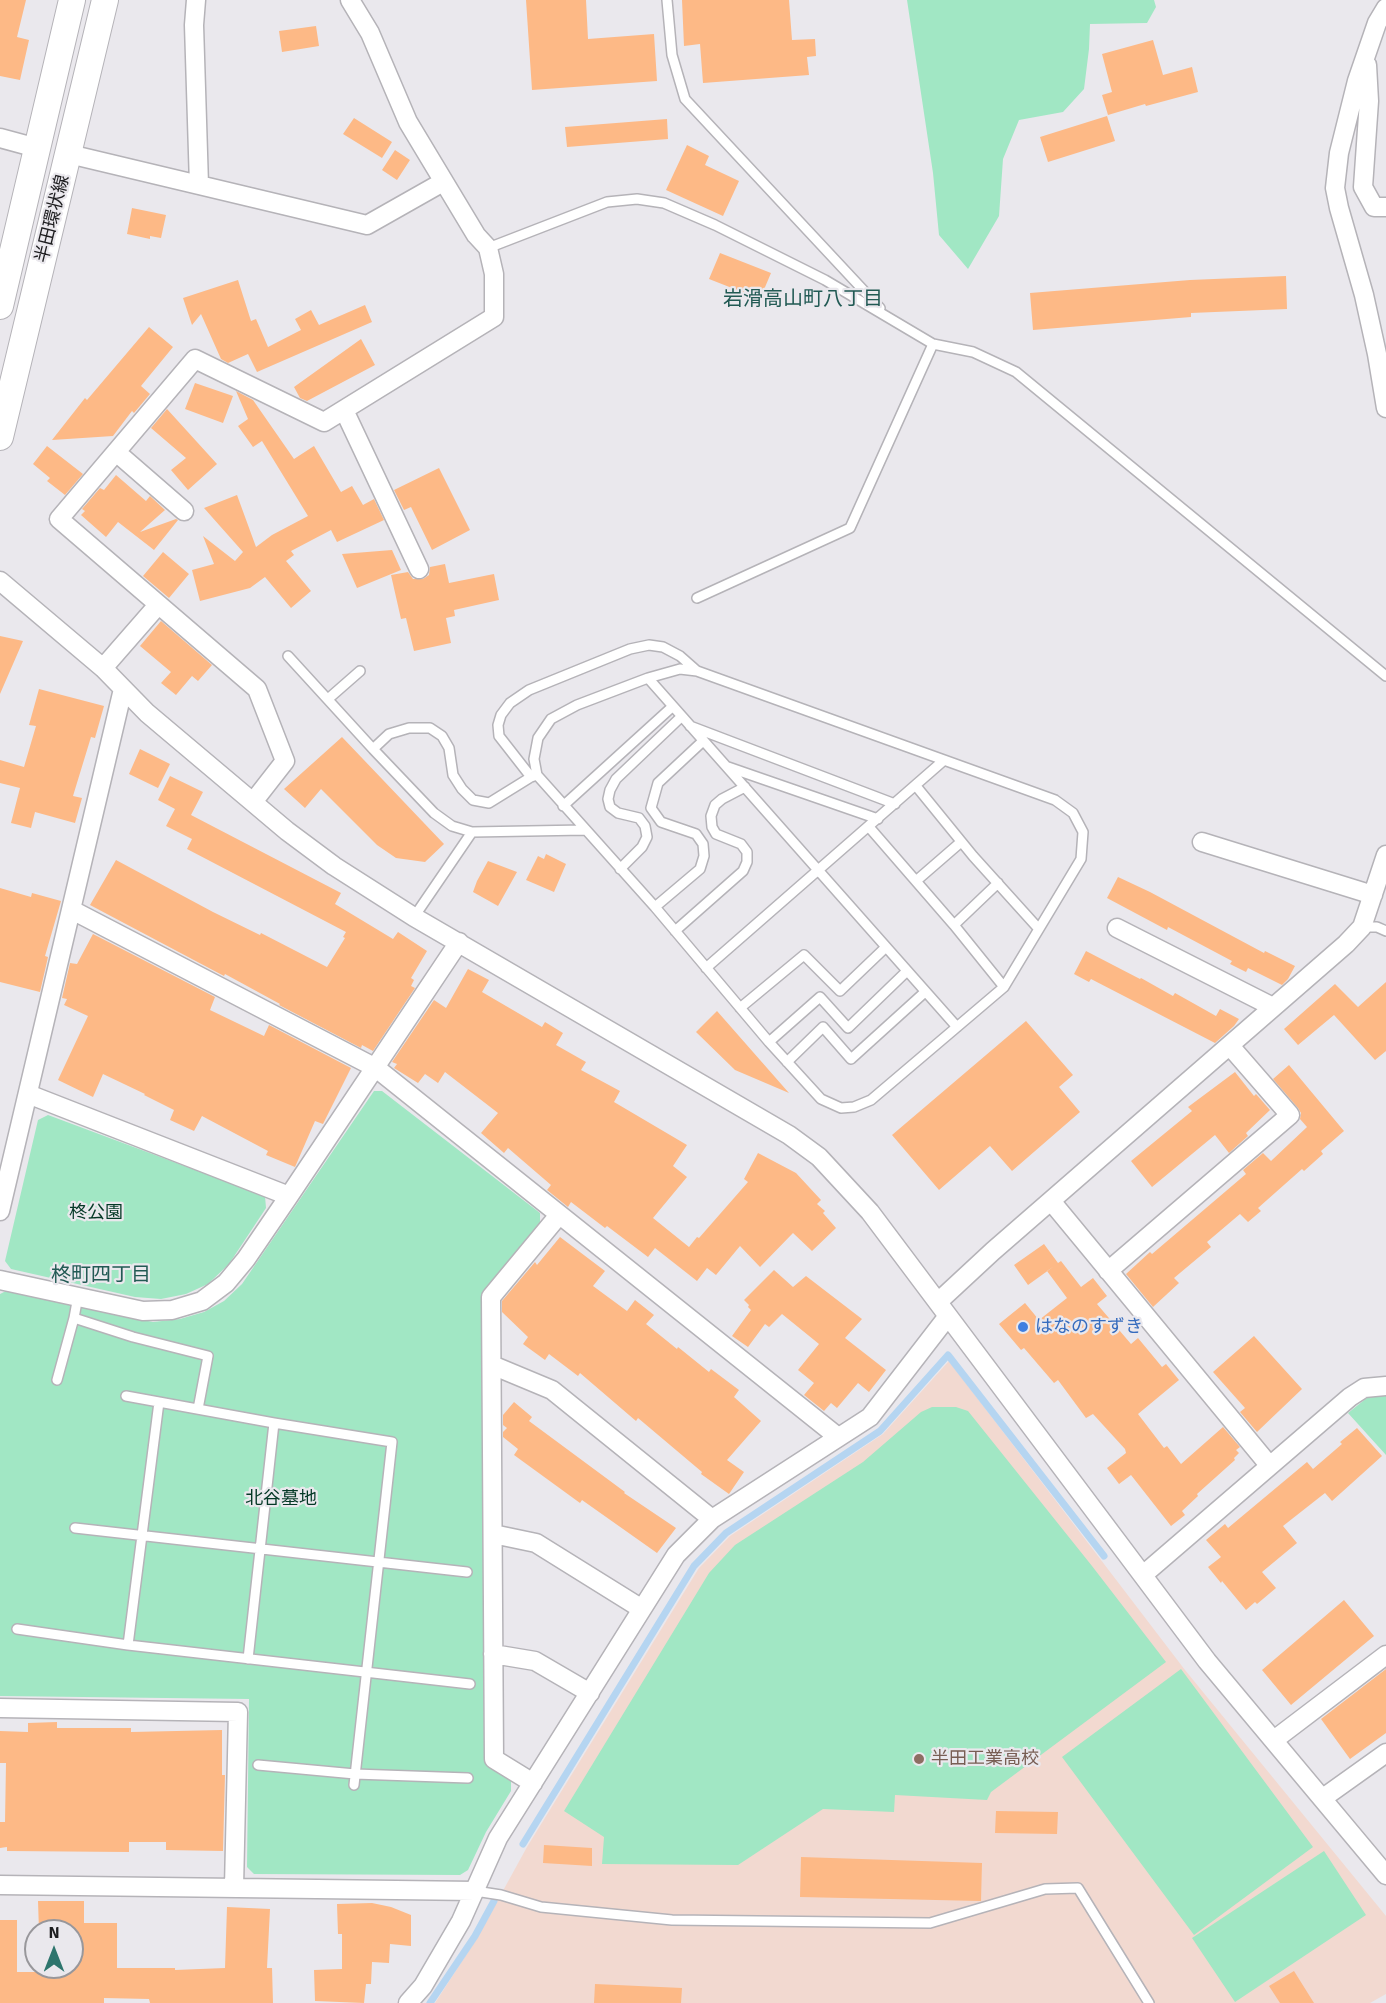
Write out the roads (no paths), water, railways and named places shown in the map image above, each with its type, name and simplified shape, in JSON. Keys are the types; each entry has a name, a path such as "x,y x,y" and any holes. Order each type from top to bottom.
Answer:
{"main road":[{"name":"半田環状線","path":"0,306 72,0"},
{"name":"半田環状線","path":"0,437 105,0"}],"street":[{"path":"195,0 199,185"},
{"path":"253,802 285,761 257,689 59,519 195,359 324,422 494,317 494,274 488,248 476,235 408,122 370,33 350,0"},
{"path":"1386,8 1377,23 1366,52 1339,153 1335,188 1364,295 1386,408"},
{"path":"1366,52 1369,101 1363,187 1374,207 1386,207"},
{"path":"0,138 37,148"},
{"path":"69,154 367,225 443,182"},
{"path":"344,410 419,569"},
{"path":"116,452 184,511"},
{"path":"0,581 103,668 147,713 287,831 334,866 414,917 789,1135 819,1156 870,1212 1208,1661 1386,1875"},
{"path":"103,668 158,605"},
{"path":"0,1211 123,689"},
{"path":"1202,842 1373,895"},
{"path":"408,2003 423,1986 461,1921 498,1839 676,1555 712,1519 870,1417 943,1309 1051,1201 1346,944 1362,927 1386,855"},
{"path":"72,910 376,1068 838,1437"},
{"path":"1117,928 1273,1007"},
{"path":"0,1280 142,1311 172,1310 202,1301 226,1283 246,1259 459,942"},
{"path":"1108,1271 1290,1115 1230,1046"},
{"path":"28,1094 289,1196"},
{"path":"1051,1201 1269,1465"},
{"path":"533,1784 494,1759 491,1297 559,1215"},
{"path":"492,1365 552,1390 712,1519"},
{"path":"1143,1575 1350,1397 1364,1388 1386,1386"},
{"path":"493,1534 536,1543 642,1609"},
{"path":"493,1654 535,1661 590,1693"},
{"path":"1274,1740 1386,1655"},
{"path":"0,1708 238,1712 234,1887"},
{"path":"1323,1798 1386,1753"},
{"path":"0,1885 475,1891"}],"lane":[{"path":"667,0 672,55 685,99 888,316"},
{"path":"488,248 608,202 637,199 664,203 715,225 797,265 933,344 973,352 1016,372 1386,676"},
{"path":"697,598 850,528 933,344"},
{"path":"534,776 538,738 551,719 577,705 648,678 680,669 697,671 1055,800 1073,813 1083,832 1081,859 1004,987 871,1100 854,1107 841,1108 820,1099 655,907 534,776 499,736 498,725 501,715 510,703 530,690 630,649 649,645 663,647 680,656 697,671"},
{"path":"288,656 434,813 452,826 472,832 585,830"},
{"path":"328,699 360,671"},
{"path":"648,678 957,1027"},
{"path":"563,806 672,707"},
{"path":"685,721 895,804"},
{"path":"620,868 642,847 647,837 645,826 639,818 618,813 610,807 608,799 610,790 616,779 685,721"},
{"path":"373,749 389,734 409,728 430,728 442,736 449,748 453,775 462,789 473,800 489,803 534,776"},
{"path":"655,907 700,868 704,856 703,844 696,834 662,822 654,815 651,808 658,783 703,741"},
{"path":"706,968 943,761"},
{"path":"726,766 878,819"},
{"path":"916,786 961,842 1038,928"},
{"path":"675,931 743,871 747,862 747,852 741,844 716,834 712,827 711,816 715,805 722,799 745,787"},
{"path":"869,827 1004,987"},
{"path":"414,917 472,832"},
{"path":"916,881 961,842"},
{"path":"954,925 998,883"},
{"path":"1362,927 1377,927 1386,930"},
{"path":"740,1008 804,955 840,991 886,947"},
{"path":"769,1042 820,998 848,1028 908,971"},
{"path":"787,1062 823,1027 851,1059 926,992"},
{"path":"57,1380 78,1296"},
{"path":"74,1318 133,1337 208,1356 198,1409"},
{"path":"126,1396 274,1424 392,1442 354,1785"},
{"path":"128,1645 159,1402"},
{"path":"248,1659 274,1424"},
{"path":"75,1528 467,1572"},
{"path":"17,1629 128,1645 471,1684"},
{"path":"258,1765 355,1774 468,1778"},
{"path":"475,1891 501,1895 541,1908 672,1920 930,1923 1045,1889 1078,1888 1149,2003"}],"waterway":[{"path":"523,1844 694,1566 726,1533 880,1431 948,1355 1104,1556"},
{"path":"430,2003 475,1936 494,1901"}],"place":[{"name":"はなのすずき","path":"1023,1327"},
{"name":"半田工業高校","path":"919,1759"}],"district":[{"name":"岩滑高山町八丁目","path":"803,300"},
{"name":"柊町四丁目","path":"101,1276"}],"park label":[{"name":"柊公園","path":"96,1213"},
{"name":"北谷墓地","path":"281,1499"}]}
